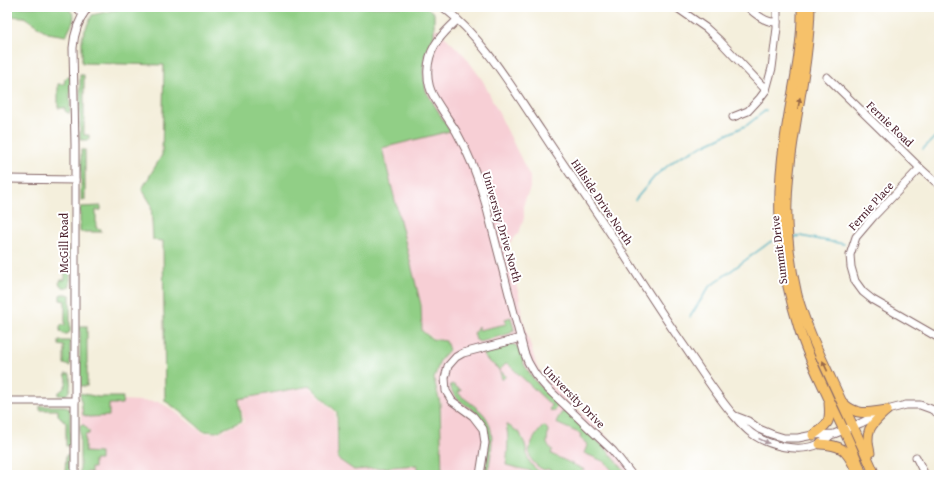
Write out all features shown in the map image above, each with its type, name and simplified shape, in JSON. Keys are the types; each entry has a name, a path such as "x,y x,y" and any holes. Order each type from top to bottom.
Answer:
{"main road":[{"name":"Summit Drive","path":"802,7 800,46 781,169 779,203 780,238 783,263 799,329 812,362 859,464 862,475"},
{"name":"Summit Drive","path":"810,7 806,60 788,170 786,203 791,262 798,295 807,325 876,475"},
{"path":"813,435 823,428 828,422 830,415 828,398"},
{"path":"842,402 849,409 856,412 865,413 887,410"},
{"path":"876,475 867,442 868,433 871,426 887,410"},
{"path":"820,444 829,444 844,450 859,475"}],"street":[{"path":"76,7 84,14 88,7"},
{"path":"438,7 472,38 478,41"},
{"name":"Hillside Drive North","path":"443,7 478,41 495,64 713,390 741,424 751,433 775,445 795,448 808,447 820,444 831,435 887,410 906,405 920,405 939,414"},
{"path":"676,7 706,28 766,90"},
{"path":"748,7 764,19 772,22 778,22"},
{"path":"733,117 748,112 766,90 772,68 778,22 777,7"},
{"name":"McGill Road","path":"75,475 74,44 76,29 84,14"},
{"name":"University Drive North","path":"455,22 438,41 430,55 428,72 430,86 434,97 463,146 482,190 521,338"},
{"name":"Fernie Road","path":"827,77 939,185"},
{"name":"Fernie Place","path":"920,168 856,237 850,256 851,267 855,280 863,292 873,300 939,338"},
{"path":"7,179 75,180"},
{"path":"480,475 485,443 483,429 473,416 452,400 446,391 445,378 448,366 456,357 463,353 521,338"},
{"name":"University Drive","path":"521,338 524,352 535,374 546,387 613,451 632,475"},
{"path":"7,401 75,401"},
{"name":"Hillside Drive North","path":"735,416 748,421 765,432 778,436 798,438 813,435 831,435"},
{"path":"916,458 925,475"}],"shaded area":[{"path":"424,17 465,56 483,81 530,177 530,188 524,203 524,218 519,233 506,247 519,295 524,324 537,367 548,382 617,446 640,475 442,475 441,403 435,380 441,360 450,350 446,341 433,338 422,330 422,305 373,146"},
{"path":"309,387 335,412 338,459 354,470 417,465 417,475 80,475 81,398 160,402 203,433 217,433 244,422 240,399"}],"green space":[{"path":"7,7 67,7 74,15 73,22 66,36 48,33 24,17 7,16"},
{"path":"128,7 426,7 434,13 434,36 425,54 423,72 426,91 450,131 382,148 421,305 422,331 432,339 446,341 449,350 440,360 434,379 440,403 442,475 417,475 417,465 354,470 338,459 337,412 310,386 239,399 242,421 216,432 203,431 180,411 165,401 163,241 153,240 151,204 142,189 162,155 164,65 82,63 82,37 92,15"},
{"path":"80,75 84,75 84,135 89,135 89,140 80,140"},
{"path":"67,77 70,77 70,113 65,111 65,108 58,108 58,84 64,84"},
{"path":"81,150 85,150 85,200 81,200"},
{"path":"101,206 101,210 96,210 96,228 101,229 101,232 80,232 80,207"},
{"path":"61,249 68,249 70,251 70,286 66,287 61,286 59,283 61,280 65,280 65,255 60,253"},
{"path":"60,295 70,295 70,332 67,334 63,334 60,331 60,327 65,325 65,301 60,300"},
{"path":"511,317 514,331 512,330 511,333 480,342 476,340 474,333 478,326 479,330 506,324 505,319"},
{"path":"80,326 87,326 87,386 80,386"},
{"path":"59,341 70,341 70,366 64,364 64,346 59,345"},
{"path":"512,344 519,349 524,364 538,385 558,406 554,410 551,411 549,409 552,406 507,363 499,370 506,376 502,380 501,374 494,365 486,359 482,352"},
{"path":"65,374 70,374 69,391 66,395 58,395 66,384 67,379"},
{"path":"452,384 461,390 458,392 459,394 480,410 489,423 492,444 488,474 485,473 489,445 486,428 476,412 454,395 450,385"},
{"path":"80,393 98,397 123,397 122,404 109,404 109,416 89,417 83,415"},
{"path":"40,406 65,406 69,409 70,446 66,446 66,423 58,415 58,410 40,410"},
{"path":"562,412 568,413 607,450 628,475 616,475 605,462 584,453 587,446 586,443 580,438 581,434 556,423"},
{"path":"506,424 520,433 525,444 528,459 539,472 539,475 531,475 531,471 506,465 508,434"},
{"path":"80,425 84,425 89,431 89,434 85,435 85,452 100,453 100,460 94,460 94,468 91,468 91,474 90,472 86,472 85,475 80,475"},
{"path":"544,425 548,430 547,444 552,450 551,454 585,471 582,470 580,475 567,475 558,471 556,473 548,469 544,470 536,465 532,460 530,449 535,437"},
{"path":"66,455 70,455 70,475 65,475"}],"waterway":[{"path":"635,200 656,175 679,157 747,125 766,110"},
{"path":"923,149 939,133"},
{"path":"793,238 800,236 844,244"},
{"path":"690,317 709,287 772,241"}]}
